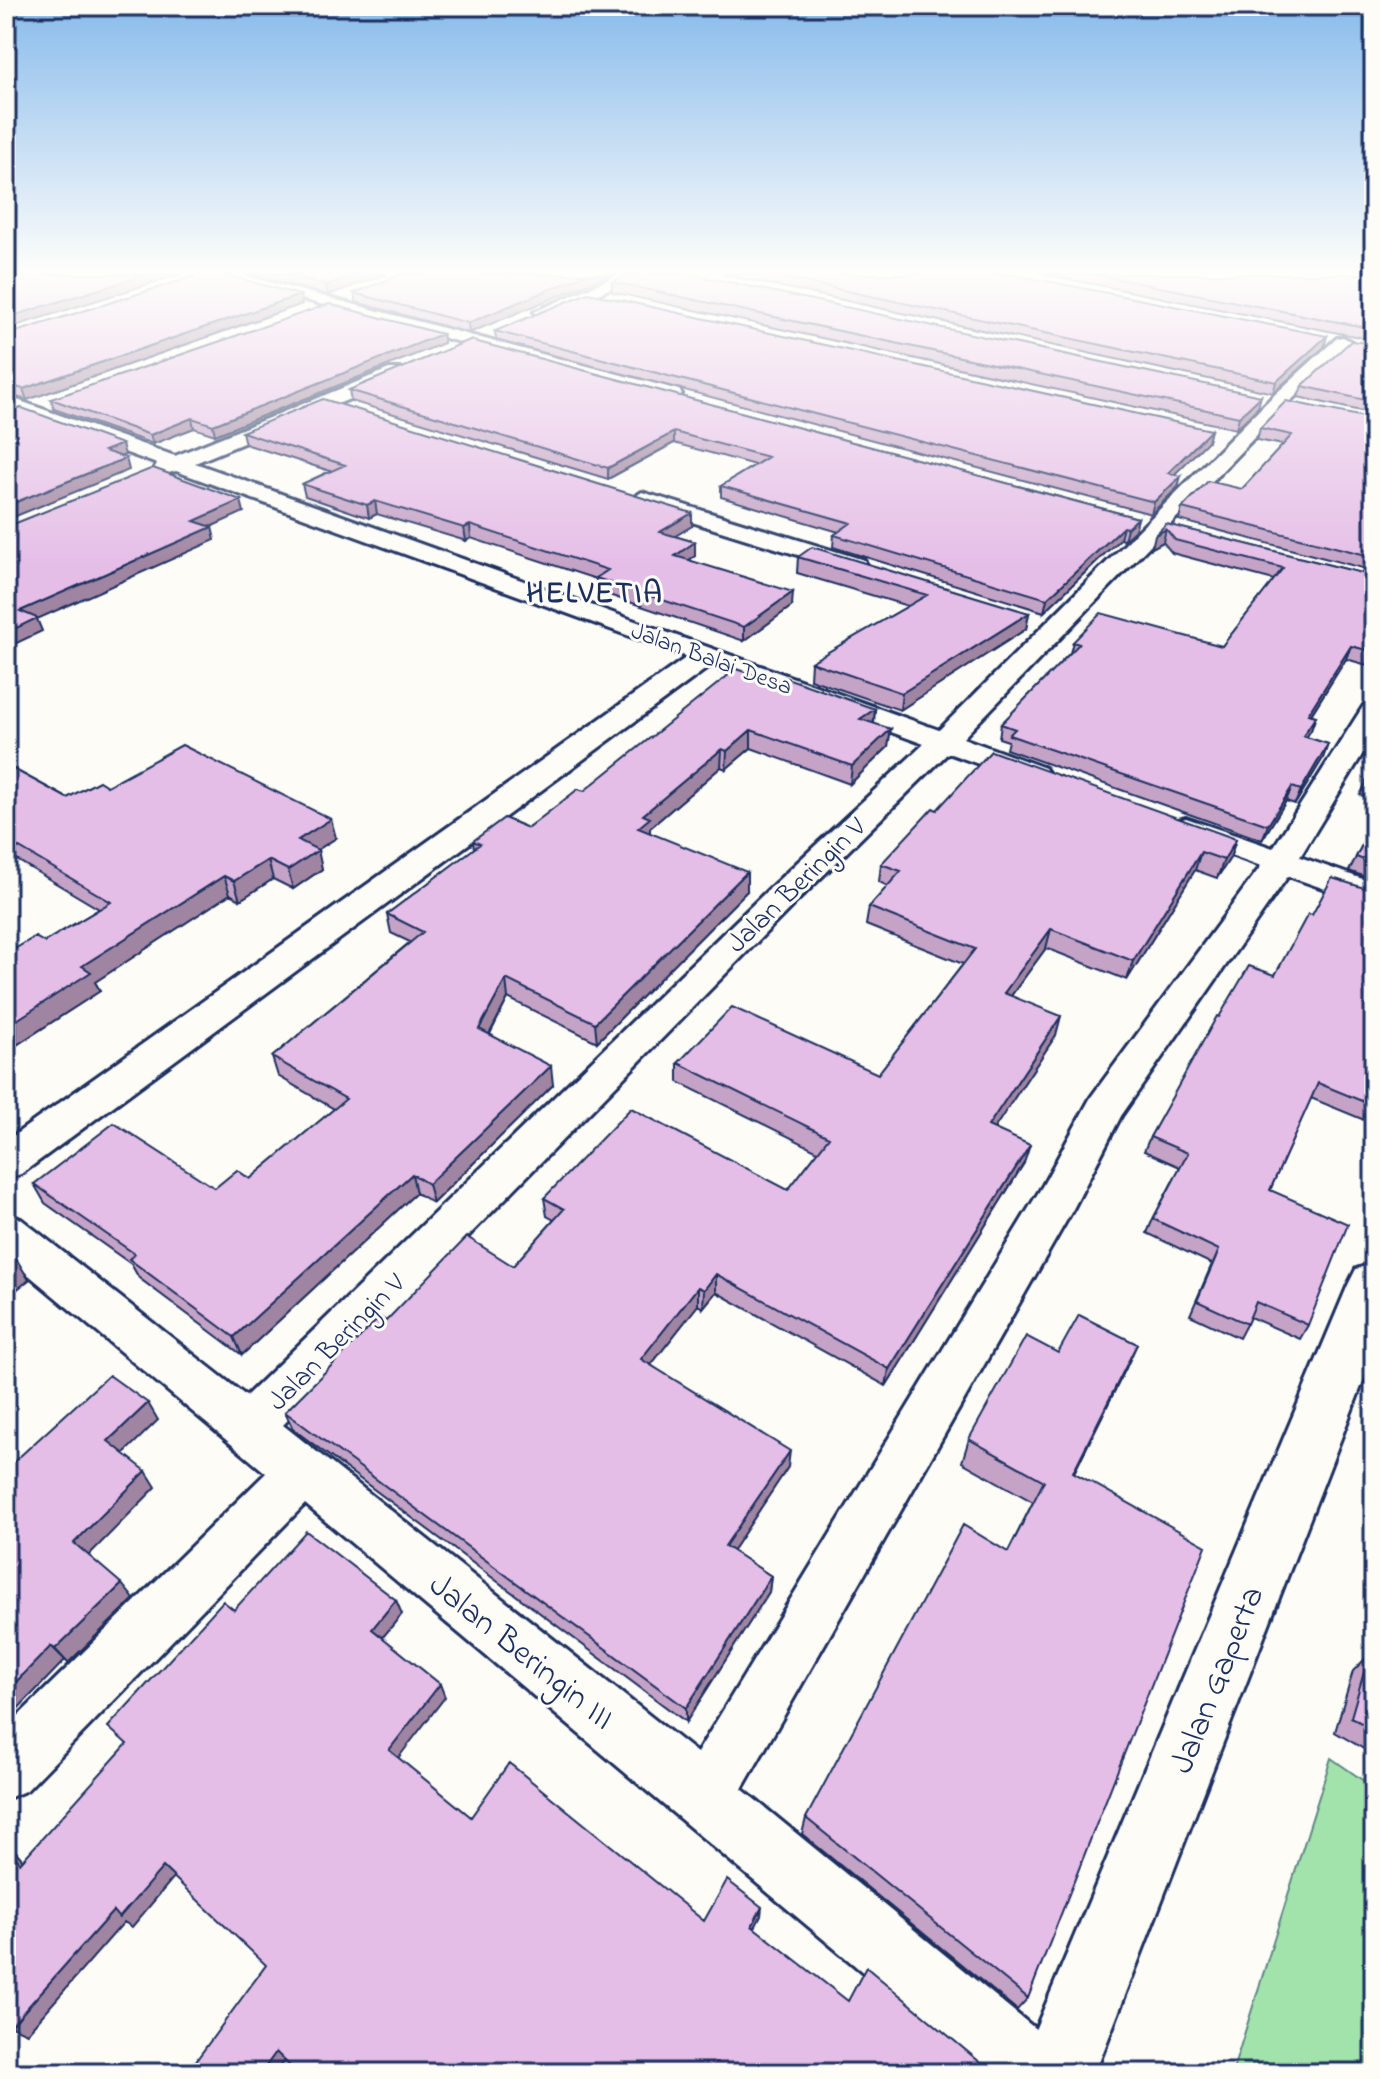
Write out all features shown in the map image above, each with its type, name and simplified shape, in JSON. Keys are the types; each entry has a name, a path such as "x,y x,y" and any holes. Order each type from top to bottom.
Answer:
{"street":[{"path":"146,475 401,371"},
{"path":"588,371 690,399"},
{"name":"Jalan Beringin V","path":"247,1428 782,896 944,741 1040,622 1157,526 1232,437 1282,403 1314,371"},
{"path":"13,409 55,400"},
{"path":"326,402 357,411"},
{"name":"Jalan Balai Desa","path":"13,409 1061,783"},
{"path":"615,491 873,571"},
{"path":"6,1163 706,656"},
{"path":"704,1797 1050,1211 1105,1108 1281,862 1374,711"},
{"path":"1164,820 1374,895"},
{"name":"Jalan Beringin III","path":"6,1231 704,1797 1036,2073"},
{"name":"Jalan Gaperta","path":"1056,2073 1374,1285"},
{"path":"6,1769 303,1471"}],"green space":[{"path":"1331,1758 1374,1788 1374,2073 1232,2073"}],"building":[{"path":"6,371 76,371 23,389 6,384"},
{"path":"133,371 349,371 213,425 192,418 150,435 51,399"},
{"path":"395,371 586,371 1138,518 1127,528 1123,527 1047,599 834,535 851,523 721,486 768,457 674,432 608,468 349,390"},
{"path":"649,371 943,371 1211,430 1168,473 1181,476 1154,502"},
{"path":"1025,371 1144,371 1261,396 1239,417"},
{"path":"1224,371 1288,371 1276,382"},
{"path":"1318,371 1374,371 1374,402 1302,386"},
{"path":"323,399 692,513 660,532 695,542 675,556 793,592 744,627 596,578 608,570 470,525 464,528 375,501 367,505 302,484 345,465 242,432"},
{"path":"1286,401 1374,419 1374,557 1182,508 1208,481 1242,489 1292,435 1260,428"},
{"path":"6,408 22,408 122,444 104,451 126,458 6,506"},
{"path":"153,468 241,500 194,521 212,527 20,611 37,618 6,633 6,527"},
{"path":"1166,524 1374,576 1374,652 1351,646 1308,714 1316,716 1303,736 1328,744 1301,790 1292,787 1268,825 1009,735 1015,729 1001,724 1079,644 1073,642 1101,613 1222,646 1283,568 1175,540 1166,529 1155,535"},
{"path":"812,547 1029,613 902,693 811,662 927,595 798,557"},
{"path":"736,669 775,682 784,677 875,709 860,719 891,729 852,766 751,730 727,751 722,749 643,815 650,818 638,828 747,872 595,1023 506,979 479,1029 551,1066 428,1184 412,1174 234,1337 129,1259 135,1254 34,1184 114,1123 215,1188 237,1170 250,1179 346,1099 272,1057 423,932 387,914 480,844 473,841 504,818 528,828 578,789 584,791"},
{"path":"182,745 331,819 298,840 318,850 288,870 268,860 234,881 224,876 82,966 91,972 6,1027 6,954 35,937 44,942 111,902 6,840 6,765 67,798 99,781 107,786"},
{"path":"991,751 1236,839 1224,860 1201,852 1133,961 1051,929 1004,993 1061,1016 988,1126 1030,1145 889,1369 716,1274 704,1290 698,1287 641,1359 790,1451 725,1546 771,1576 686,1708 285,1412 380,1317 386,1321 467,1237 513,1266 564,1209 544,1198 631,1108 788,1190 829,1137 678,1063 732,1007 878,1074 975,949 869,907 901,871 881,864 933,808 937,810"},
{"path":"1374,768 1374,783 1366,781"},
{"path":"1374,821 1374,864 1356,857"},
{"path":"1332,878 1374,891 1374,1106 1318,1083 1270,1190 1348,1224 1308,1325 1256,1302 1247,1324 1197,1301 1219,1250 1153,1219 1188,1153 1150,1137 1217,1016 1249,966 1275,975 1308,914 1312,915"},
{"path":"6,1252 17,1260 6,1269"},
{"path":"1079,1315 1137,1344 1073,1472 1206,1546 1028,1998 806,1818 963,1525 1008,1552 1044,1481 969,1439 1026,1336 1058,1353"},
{"path":"109,1375 148,1403 108,1441 146,1471 74,1543 122,1584 55,1649 51,1646 6,1692 6,1469"},
{"path":"306,1531 396,1600 372,1629 440,1684 389,1750 471,1817 509,1763 704,1921 727,1880 762,1907 752,1926 848,2001 866,1967 987,2068 984,2073 474,2073 462,2062 455,2073 297,2073 276,2052 261,2073 187,2073 266,1965 163,1867 119,1918 113,1911 11,2026 6,2019 6,1846 20,1863 127,1744 108,1727 223,1601 234,1610"},
{"path":"1369,1655 1374,1658 1374,1730 1351,1717"}],"district":[{"name":"HELVETIA","path":"595,592"}]}
